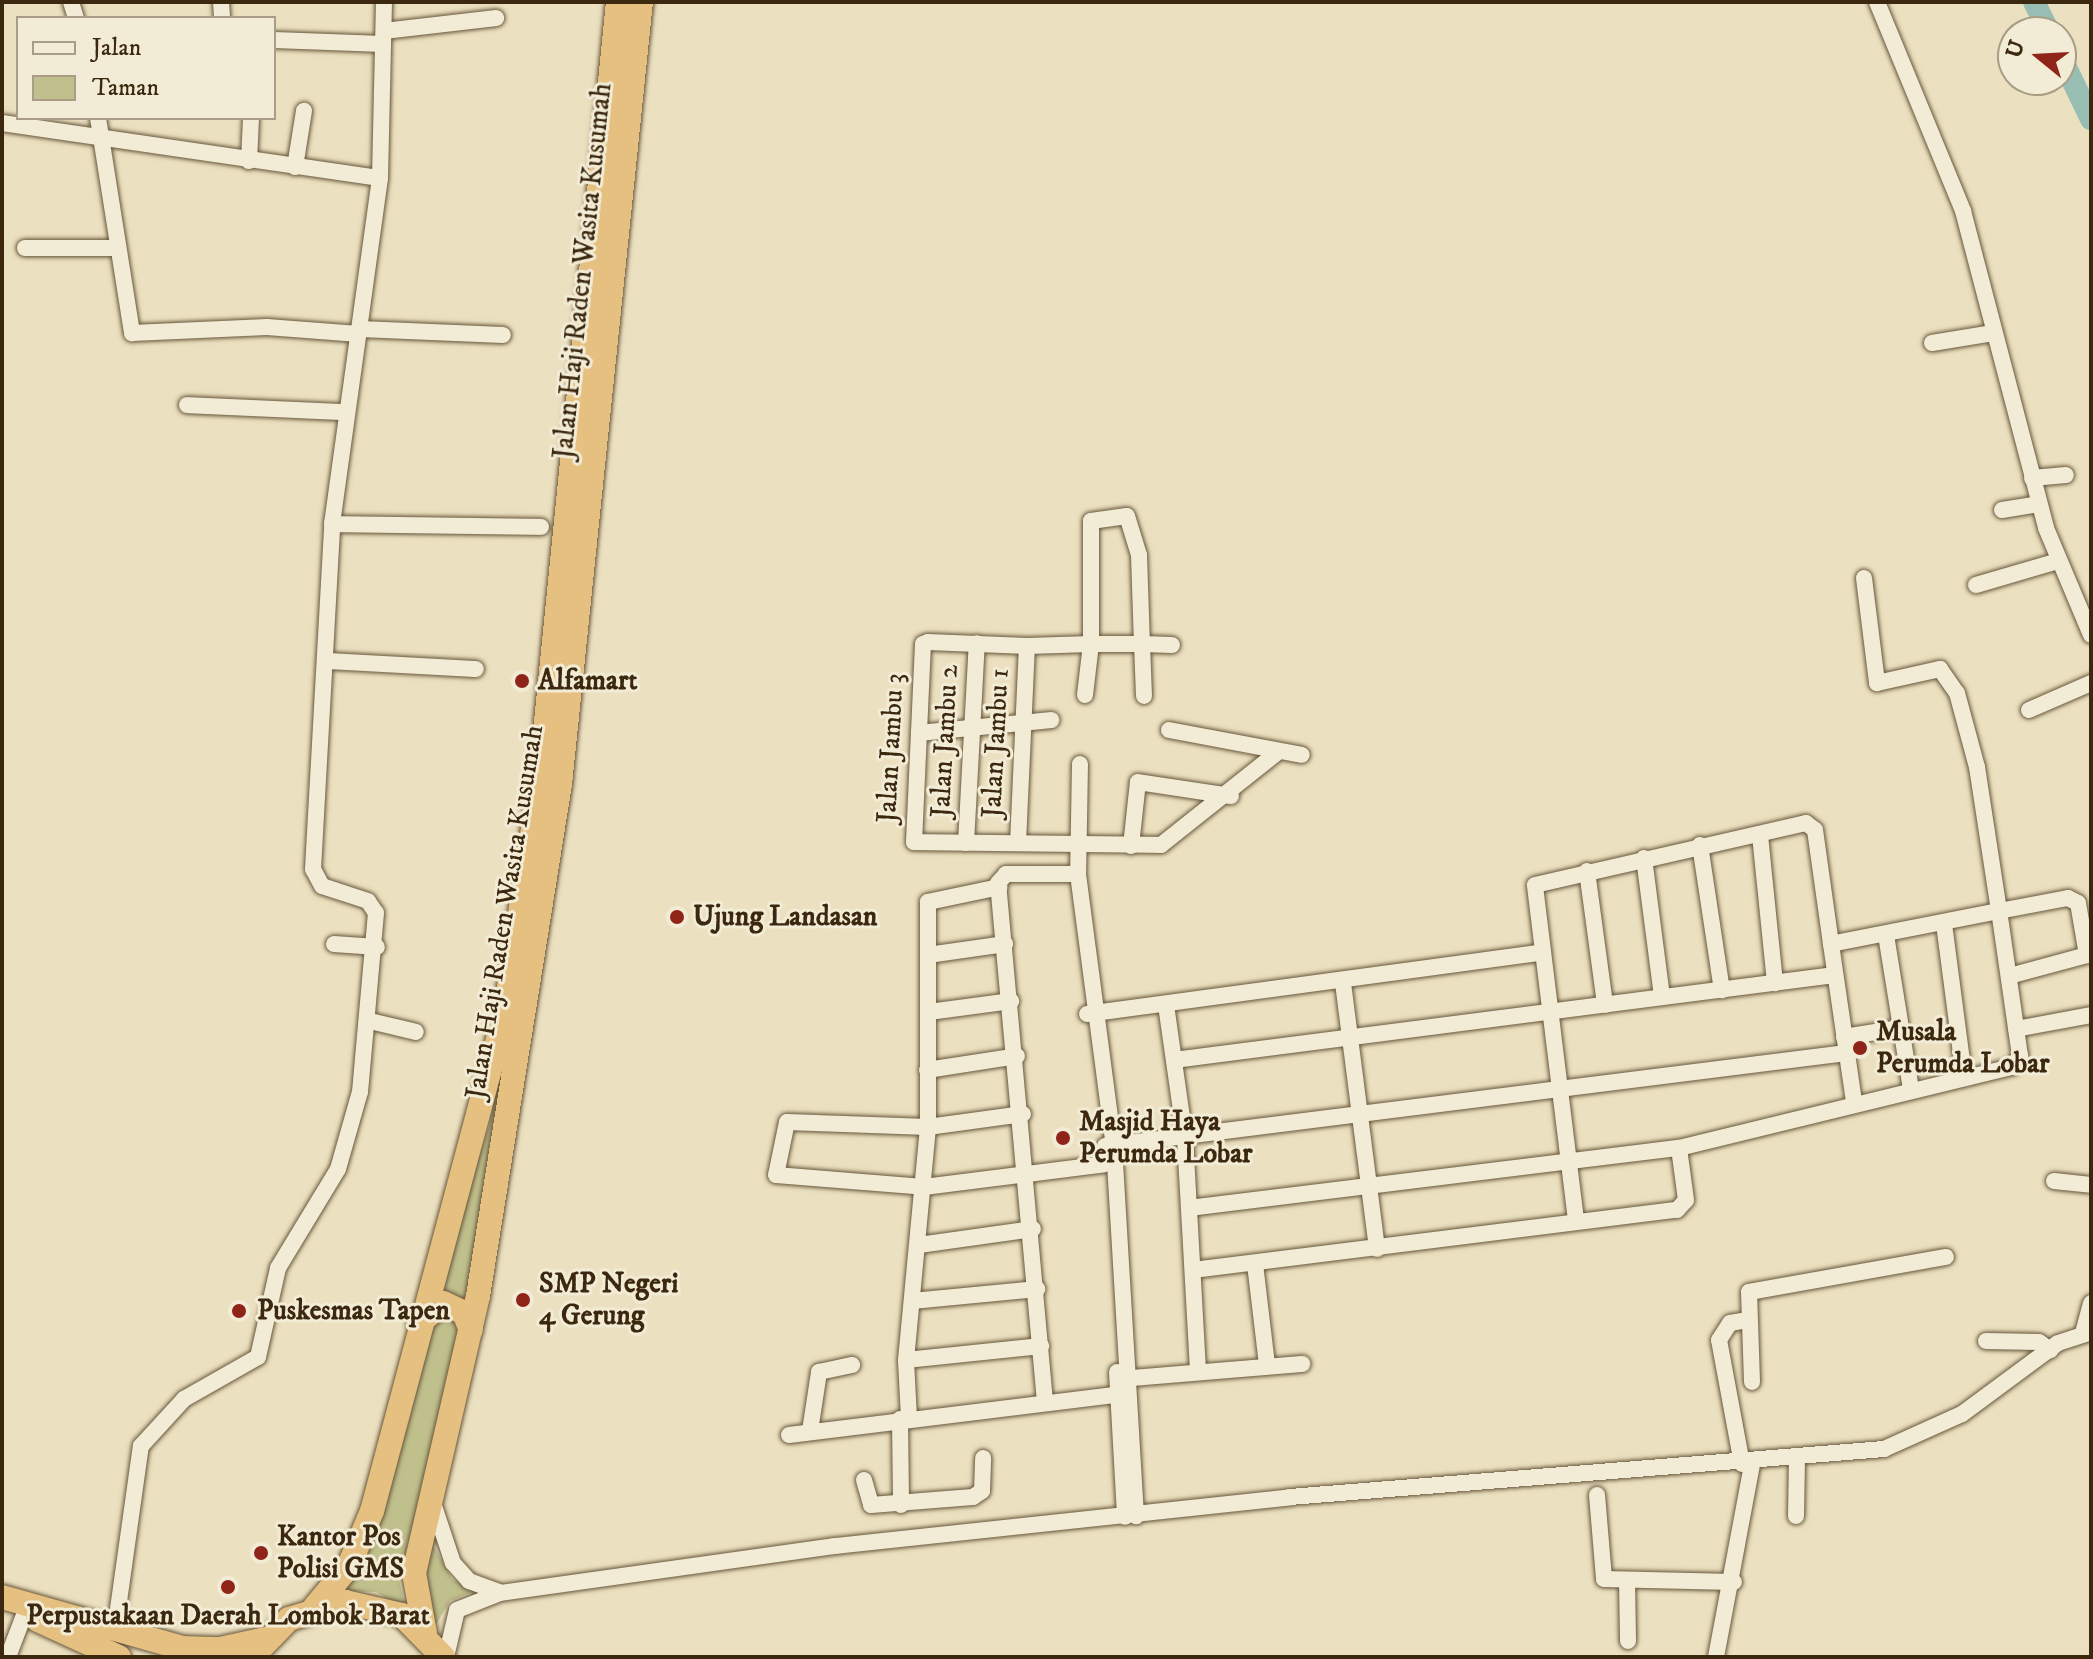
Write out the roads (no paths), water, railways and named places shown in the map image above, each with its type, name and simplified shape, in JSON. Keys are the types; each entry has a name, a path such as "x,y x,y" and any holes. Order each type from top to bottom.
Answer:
{"highway":[{"name":"Jalan Haji Raden Wasita Kusumah","path":"315,1607 364,1535 418,1325 502,1025 550,783 618,2"},
{"name":"Jalan Haji Raden Wasita Kusumah","path":"425,1633 414,1573 471,1330 550,783 641,2"},
{"path":"418,1325 443,1303 464,1313 471,1330"},
{"path":"2,1597 63,1621 119,1657"},
{"path":"13,1611 206,1651 260,1648 315,1607 374,1605 425,1633 445,1657"}],"street":[{"path":"115,1630 141,1446 184,1399 262,1351 278,1268 347,1150 370,1021 377,947 372,904 322,886 313,869 327,661 332,524 344,412 359,332 380,178 384,2"},
{"path":"1877,2 1963,211 1989,334 2032,478 2052,563 2091,635"},
{"path":"276,40 383,38 496,18"},
{"path":"295,167 304,111"},
{"path":"98,120 132,333 267,327 503,335"},
{"path":"249,161 251,120"},
{"path":"2,123 380,178"},
{"path":"25,248 117,248"},
{"path":"1932,343 1989,334"},
{"path":"187,405 344,412"},
{"path":"2032,478 2066,475"},
{"path":"2002,510 2039,504"},
{"path":"1085,695 1091,644 1091,519 1127,516 1139,555 1144,696"},
{"path":"332,524 541,527"},
{"path":"1976,585 2052,563"},
{"path":"1189,1208 1369,1184 1569,1164 1679,1148 1854,1101 2015,1065 2016,1029 1977,767 1957,693 1940,669 1877,683 1864,578"},
{"name":"Jalan Jambu 3","path":"966,843 915,843 921,654 928,642 977,643"},
{"path":"977,643 1027,646 1172,645"},
{"name":"Jalan Jambu 2","path":"966,843 977,643"},
{"name":"Jalan Jambu 1","path":"1018,843 1027,646"},
{"path":"327,661 476,669"},
{"path":"2029,710 2091,683"},
{"path":"919,733 1051,720"},
{"path":"1169,730 1302,755"},
{"path":"966,843 1131,846 1166,843 1231,796 1278,752"},
{"path":"1080,764 1073,845 1074,875 1109,1146 1130,1516"},
{"path":"1131,846 1138,782 1231,796"},
{"path":"1576,1220 1534,887 1587,871 1806,823 1813,828 1854,1101"},
{"path":"1760,835 1775,983"},
{"path":"1700,845 1722,990"},
{"path":"1644,858 1662,997"},
{"path":"1587,871 1605,1005"},
{"path":"1045,1402 1030,1173 999,887 1006,874 1074,875"},
{"path":"901,1505 906,1360 928,1127 930,898 999,887"},
{"path":"1831,944 2074,899 2089,949 2084,957 2009,976"},
{"path":"1944,924 1964,1076"},
{"path":"1886,935 1911,1089"},
{"path":"334,944 377,947"},
{"path":"928,955 1005,944"},
{"path":"1092,1013 1343,983 1540,953"},
{"path":"1174,1060 1352,1043 1549,1011 1835,975"},
{"path":"1343,983 1377,1249"},
{"path":"929,1012 1011,1001"},
{"path":"1166,1005 1185,1138 1198,1370"},
{"path":"2016,1029 2091,1015"},
{"path":"370,1021 416,1032"},
{"path":"1109,1146 1558,1091 1845,1045 1900,1028"},
{"path":"927,1070 1017,1056"},
{"path":"1023,1114 928,1127 784,1125 778,1177 924,1187 1105,1164"},
{"path":"1109,1146 1105,1164 1123,1386"},
{"path":"1193,1270 1682,1208 1679,1148"},
{"path":"2054,1181 2091,1185"},
{"path":"919,1245 1033,1229"},
{"path":"1752,1382 1747,1320 1749,1292 1946,1257"},
{"path":"1255,1264 1267,1365"},
{"path":"912,1301 1037,1289"},
{"path":"445,1657 457,1610 500,1593 835,1546 1130,1516 1797,1460 1910,1440 1999,1392 2050,1350 2087,1332 2091,1303"},
{"path":"1716,1657 1734,1582 1747,1464 1719,1340 1730,1323 1747,1320"},
{"path":"1986,1341 2039,1342 2050,1350"},
{"path":"906,1360 1041,1346"},
{"path":"789,1435 1045,1402 1198,1370 1302,1364"},
{"path":"810,1431 819,1372 852,1365"},
{"path":"864,1480 869,1505 901,1505 977,1496 983,1458"},
{"path":"1796,1516 1797,1460"},
{"path":"431,1492 453,1563 469,1581 500,1593"},
{"path":"1597,1495 1601,1575 1627,1581 1734,1582"},
{"path":"1627,1581 1628,1641"},
{"path":"8,1657 13,1611"}],"waterway":[{"path":"2034,2 2041,16"},
{"path":"2077,90 2091,119"}],"place":[{"name":"Alfamart","path":"522,681"},
{"name":"Ujung Landasan","path":"677,917"},
{"name":"Musala Perumda Lobar","path":"1860,1048"},
{"name":"Masjid Haya Perumda Lobar","path":"1063,1138"},
{"name":"SMP Negeri 4 Gerung","path":"523,1300"},
{"name":"Puskesmas Tapen","path":"239,1311"},
{"name":"Kantor Pos Polisi GMS","path":"261,1553"},
{"name":"Perpustakaan Daerah Lombok Barat","path":"228,1587"}]}
